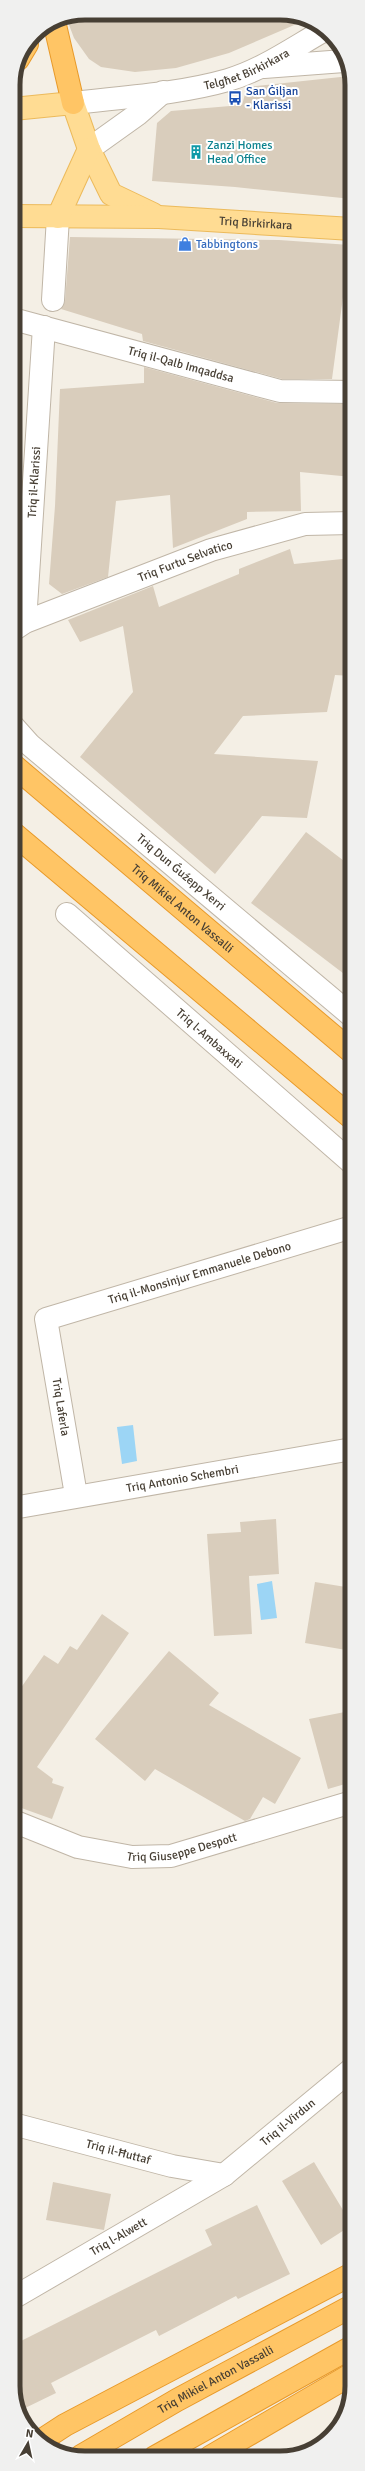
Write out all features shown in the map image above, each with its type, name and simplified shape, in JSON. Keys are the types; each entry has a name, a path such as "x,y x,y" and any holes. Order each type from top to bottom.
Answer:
{"highway":[{"path":"55,27 73,103"},
{"name":"Triq Mikiel Anton Vassalli","path":"20,771 345,1046"},
{"path":"20,843 345,1112"},
{"path":"48,2436 65,2425 345,2278"},
{"name":"Triq Mikiel Anton Vassalli","path":"90,2451 177,2400 345,2310"},
{"path":"164,2451 345,2352"},
{"path":"220,2451 345,2378"}],"main road":[{"path":"20,108 73,103"},
{"name":"Triq Birkirkara","path":"73,103 89,149 111,194 159,217"},
{"path":"58,217 89,149"},
{"name":"Triq Birkirkara","path":"20,216 159,217 345,229"}],"street":[{"name":"Telgħet Birkirkara","path":"73,103 163,92 228,80 258,68 319,34"},
{"path":"258,68 341,62"},
{"path":"89,149 138,114 163,92"},
{"path":"53,300 58,217"},
{"name":"Triq il-Qalb Imqaddsa","path":"20,321 280,391 345,392"},
{"name":"Triq il-Klarissi","path":"20,614 44,327"},
{"name":"Triq Furtu Selvatico","path":"20,626 211,550 305,524 345,523"},
{"name":"Triq Dun Ǵuźepp Xerri","path":"20,734 30,745 345,1010"},
{"path":"20,754 30,745"},
{"name":"Triq l-Ambaxxati","path":"67,914 345,1157"},
{"name":"Triq il-Monsinjur Emmanuele Debono","path":"46,1319 345,1229"},
{"name":"Triq Laferla","path":"46,1319 76,1495"},
{"name":"Triq Antonio Schembri","path":"20,1507 76,1495 345,1450"},
{"name":"Triq Giuseppe Despott","path":"20,1824 78,1847 132,1857 171,1856 345,1804"},
{"name":"Triq il-Virdun","path":"224,2175 345,2075"},
{"name":"Triq il-Ħuttaf","path":"20,2126 172,2166 224,2175"},
{"name":"Triq l-Alwett","path":"20,2294 224,2175"}],"water":[{"path":"133,1425 137,1461 122,1464 117,1427"},
{"path":"272,1581 277,1618 261,1620 257,1584"}],"building":[{"path":"85,20 280,20 299,23 229,53 176,68 135,72 101,67 89,59 74,38 68,22"},
{"path":"345,77 345,198 235,187 152,181 157,123 171,111 242,105 247,87"},
{"path":"70,237 279,240 345,245 345,282 332,379 282,379 143,341 142,334 61,309 65,301"},
{"path":"144,367 277,403 345,404 345,476 300,472 301,511 247,512 247,519 173,548 170,495 116,501 108,577 62,594 49,584 55,506 60,389 144,383"},
{"path":"290,549 294,564 345,559 345,676 335,675 327,712 243,716 214,754 318,761 307,818 262,816 215,874 80,757 133,692 123,626 80,642 68,620 153,586 159,607 239,574 239,569"},
{"path":"306,832 345,862 345,975 251,903"},
{"path":"276,1519 279,1574 249,1576 252,1634 214,1636 207,1534 241,1532 240,1522"},
{"path":"315,1582 345,1587 345,1650 305,1643"},
{"path":"102,1614 129,1633 37,1767 53,1779 52,1783 64,1787 52,1819 20,1808 20,1689 44,1655 58,1664 70,1646 77,1650"},
{"path":"169,1651 219,1693 209,1705 301,1758 275,1804 263,1797 250,1819 245,1821 155,1769 145,1781 95,1739"},
{"path":"345,1712 345,1784 328,1789 309,1719"},
{"path":"314,2162 345,2213 345,2230 321,2245 282,2181"},
{"path":"53,2182 111,2194 104,2230 46,2220"},
{"path":"257,2205 290,2274 238,2299 236,2296 159,2336 156,2330 51,2383 56,2393 24,2408 20,2390 20,2341 212,2245 205,2230"}],"place":[{"name":"San Ġiljan - Klarissi","path":"235,98"},
{"name":"Zanzi Homes Head Office","path":"196,152"},
{"name":"Tabbingtons","path":"185,244"}]}
